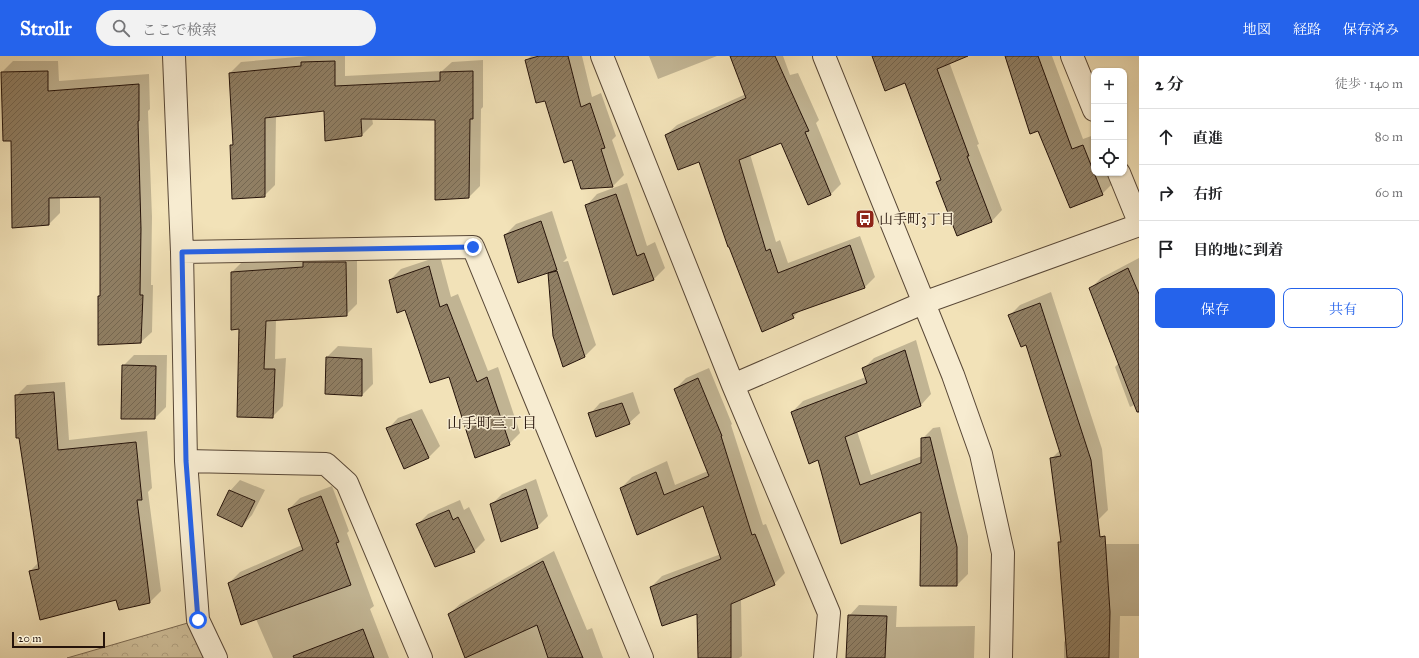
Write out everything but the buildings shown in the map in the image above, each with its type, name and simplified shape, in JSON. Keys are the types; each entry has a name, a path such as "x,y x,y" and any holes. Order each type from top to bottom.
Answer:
{"street":[{"path":"174,56 182,252 186,461 198,620 216,658"},
{"path":"602,56 733,385 829,612 825,658"},
{"path":"824,56 953,375 980,454 1003,553 1001,658"},
{"path":"1072,56 1092,104"},
{"path":"1120,176 1139,222"},
{"path":"733,385 923,303 1139,225"},
{"path":"182,252 473,247 642,658"},
{"path":"186,461 326,464 347,483 421,658"}],"green space":[{"path":"198,620 216,658 67,658"}],"place":[{"name":"山手町3丁目","path":"865,219"}],"district":[{"name":"山手町三丁目","path":"492,423"}],"route":[{"path":"198,620 186,461 182,252 473,247"}]}
